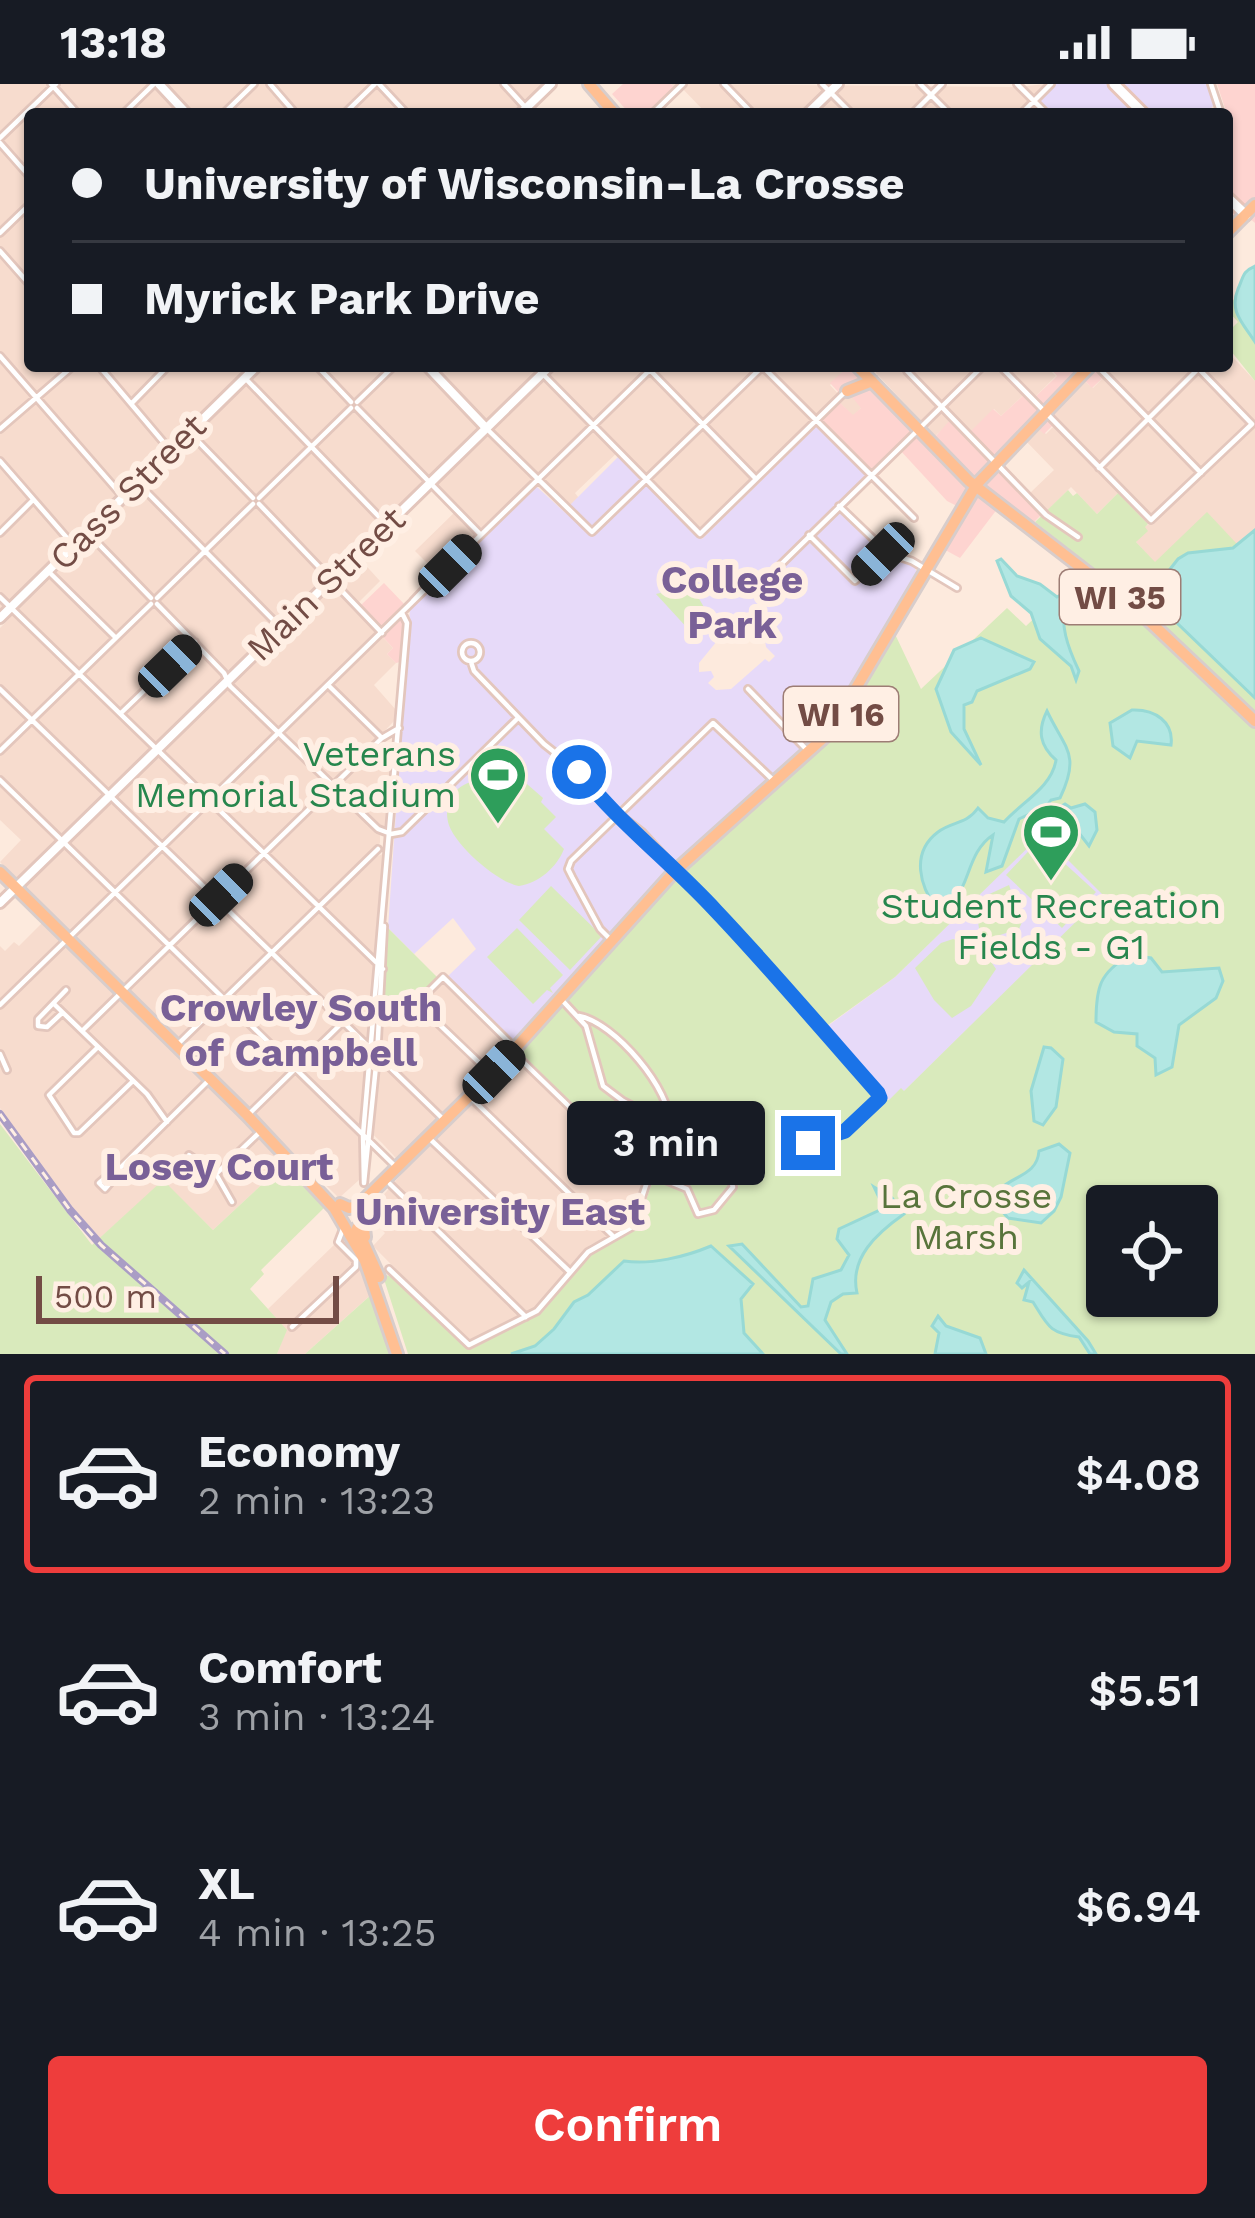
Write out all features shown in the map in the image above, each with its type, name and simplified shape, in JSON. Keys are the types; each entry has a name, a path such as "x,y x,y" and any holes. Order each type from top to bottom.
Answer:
{"main road":[{"path":"589,84 610,108"},
{"path":"598,84 619,108"},
{"path":"1114,84 1138,108"},
{"path":"847,391 865,372"},
{"name":"WI 35","path":"869,372 975,483 1145,617 1255,721"},
{"name":"WI 16","path":"366,1205 676,871 836,723 975,483 1087,372"},
{"path":"0,872 350,1222 401,1354"},
{"path":"276,1145 340,1204 351,1209 366,1205"},
{"path":"350,1222 404,1164"},
{"path":"340,1204 368,1248"},
{"path":"366,1205 363,1224 368,1248 401,1354"}],"street":[{"path":"130,108 156,84 181,108"},
{"path":"229,108 254,84"},
{"path":"270,84 291,108"},
{"path":"351,108 377,84 401,108"},
{"path":"526,108 551,84"},
{"path":"658,108 683,84"},
{"path":"724,84 747,108"},
{"path":"920,84 944,108"},
{"path":"918,108 942,84"},
{"path":"1018,84 1041,108"},
{"path":"1027,108 1052,84"},
{"path":"31,108 54,85"},
{"path":"24,116 0,140 24,170"},
{"path":"0,233 24,209"},
{"path":"0,251 24,278"},
{"path":"0,356 123,497"},
{"path":"0,429 66,372"},
{"path":"104,372 170,450"},
{"path":"131,404 162,372"},
{"name":"Cass Street","path":"0,618 250,372"},
{"path":"323,372 481,535"},
{"path":"0,751 388,372"},
{"path":"433,372 590,532 757,372"},
{"name":"Main Street","path":"0,903 538,372"},
{"path":"546,372 700,534 847,391"},
{"path":"0,1005 645,372"},
{"path":"655,372 756,479"},
{"path":"769,372 914,518"},
{"path":"909,372 1046,515 1078,537"},
{"path":"768,577 977,372"},
{"path":"1006,372 1151,520 1252,424 1203,372"},
{"path":"1100,372 1201,473"},
{"path":"1099,468 1193,372"},
{"path":"244,378 387,525"},
{"path":"189,432 382,633"},
{"path":"0,461 74,546"},
{"path":"138,482 281,628"},
{"path":"0,533 33,500"},
{"path":"839,506 886,551 957,588"},
{"path":"87,532 381,832 402,832 518,717"},
{"path":"809,536 854,581 886,551"},
{"path":"48,571 116,638"},
{"path":"0,597 380,967"},
{"path":"375,1053 363,1135 364,1183 370,1142 407,623 404,611"},
{"path":"120,714 195,642"},
{"path":"471,662 474,671 577,770 594,794 668,857 880,1098 839,1135 788,1147"},
{"path":"328,685 382,738"},
{"path":"748,688 808,751"},
{"path":"0,689 446,1122"},
{"path":"612,941 600,929 568,865 713,723 775,782"},
{"path":"82,1031 382,738 399,728"},
{"path":"0,781 370,1142 404,1164"},
{"path":"176,1047 378,849"},
{"path":"377,1008 416,1004 442,976 645,1180"},
{"path":"63,1012 47,1027 38,1027 38,1019 66,989"},
{"path":"389,1269 469,1345 542,1307 588,1252 632,1227 645,1180 653,1175 687,1189 698,1214 713,1210 733,1187 703,1160 686,1135 602,1085 589,1033 561,999"},
{"path":"54,1004 133,1082 166,1122"},
{"path":"416,1004 491,1075"},
{"path":"579,1016 599,1023 635,1057 667,1105 670,1126"},
{"path":"247,1115 343,1022"},
{"path":"98,1047 49,1095 76,1135 133,1082"},
{"path":"0,1054 8,1070"},
{"path":"109,1179 209,1080"},
{"path":"470,1097 613,1236"},
{"path":"217,1174 262,1130"},
{"path":"430,1139 571,1272"},
{"path":"189,1155 217,1174 232,1202"},
{"path":"390,1184 526,1317"},
{"path":"292,1328 356,1267 356,1260 338,1242 350,1222"}],"shaded area":[{"path":"0,84 546,84 521,108 24,108 24,372 245,372 0,613"},
{"path":"623,84 674,87 652,108 625,108 612,94"},
{"path":"678,84 1046,84 1030,100 1037,108 701,108"},
{"path":"1056,84 1206,84 1215,104 1211,108 1046,108 1040,101"},
{"path":"1217,84 1255,84 1255,223 1246,215 1233,227 1233,108 1225,108"},
{"path":"1233,357 1255,381 1255,530 1250,536 1238,544 1155,563 1136,542 1144,527 1160,518 1150,516 1123,488 1097,514 1071,487 1047,511 1030,493 1054,470 1024,439 1037,425 1046,434 1058,422 1051,412 1083,380 1093,388 1108,373 1233,372"},
{"path":"260,372 843,372 830,385 842,398 849,393 862,407 853,416 835,398 701,528 621,449 575,493 576,515 538,475 437,573 415,551 459,508 436,484 359,558 380,581 354,607 393,648 387,654 396,663 374,685 396,710 394,721 378,738 393,755 387,828 378,825 374,829 380,843 367,855 371,859 385,853 372,1014 383,1017 417,1007 442,982 645,1184 629,1226 590,1245 535,1309 473,1341 465,1339 373,1246 385,1233 367,1214 406,1169 382,1143 361,1123 359,1180 339,1198 0,862 21,840 0,820 0,628"},
{"path":"842,372 863,372 934,438 952,418 969,433 993,409 1001,416 1026,393 1033,399 1057,376 1053,372 1106,375 1092,388 1084,380 1044,411 1055,423 1044,434 1033,424 996,460 1041,515 1030,526 1001,504 960,558 938,546 961,508 947,501 899,449 872,474 818,419 837,400 853,415 861,408 847,391 841,395 830,383"},
{"path":"1052,372 1056,376 1035,397 1028,391 1001,416 994,409 971,432 956,417 935,436 876,373"},
{"path":"818,425 867,473 836,506 888,556 914,566 917,573 831,726 513,1042 446,978 476,949 453,918 414,954 388,928 410,609 536,486 571,518 570,505 619,456 702,539","holes":["739,614 764,633 766,647 775,656 769,662 765,659 731,689 716,690 708,683 714,677 711,671 699,672 699,663 717,641 715,637"]},
{"path":"384,583 405,605 396,615 403,623 400,662 396,663 387,654 393,648 382,636 386,632 361,605"},
{"path":"1042,833 1104,895 892,1103 825,1028 895,977"},
{"path":"42,923 286,1162 213,1230 163,1181 100,1238 60,1193 0,1108 0,946 5,951 14,942 19,946"},
{"path":"336,1243 353,1261 353,1272 365,1266 374,1292 305,1354 277,1354 286,1330 268,1309"}],"green space":[{"path":"1233,299 1255,322 1255,381 1233,354 1233,327 1238,322 1233,317"},
{"name":"La Crosse Marsh","path":"1068,490 1097,514 1118,493 1148,524 1148,531 1136,542 1155,562 1207,512 1237,544 1255,530 1255,1354 408,1354 382,1273 400,1281 472,1349 545,1309 592,1252 637,1226 652,1183 521,1053 676,874 835,731 894,632 921,689 1007,608 1026,626 1082,573 1250,709 1148,612 1035,522","holes":["1042,834 1103,895 904,1091 901,1088 889,1100 881,1101 821,1030 895,977"]},
{"path":"691,585 708,614 690,631 656,594"},
{"name":"Veterans Memorial Stadium","path":"511,770 543,798 541,802 556,817 544,829 564,849 546,873 519,886 500,878 467,851 452,831 447,811 460,787 477,781 497,782"},
{"name":"Student Recreation Fields - G1","path":"1039,840 1096,892 1062,928 1006,875"},
{"path":"1009,885 1022,922 1019,929 981,941 976,909 983,897"},
{"path":"551,886 602,936 570,970 519,920"},
{"path":"388,928 439,979 418,999 391,1006 383,1000"},
{"path":"517,928 563,975 550,988 553,993 547,990 533,1004 487,957"},
{"path":"953,939 982,948 996,969 971,1006 952,1018 934,1000 915,968 941,943"},
{"path":"0,1124 92,1245 163,1180 213,1230 286,1162 325,1207 261,1270 264,1274 250,1289 287,1330 277,1354 0,1354"},
{"path":"372,1294 393,1354 305,1354"}],"water":[{"path":"1255,266 1255,342 1235,304 1244,275"},
{"path":"1255,530 1255,698 1149,596 1178,559 1188,553 1233,548"},
{"path":"1001,559 1017,576 1040,584 1057,597 1064,593 1068,600 1064,626 1079,671 1076,680 1071,666 1040,639 1031,613 1011,596 997,561"},
{"path":"981,638 1034,662 1030,669 977,691 972,702 964,705 964,729 981,765 951,732 936,689 954,650"},
{"path":"1132,710 1161,718 1171,745 1137,741 1130,758 1113,746 1110,723"},
{"path":"1047,711 1070,761 1060,798 1051,800 1039,817 1032,813 1019,819 1002,866 986,872 993,835 983,844 956,898 937,909 922,881 921,860 929,840 978,808 988,818 1004,822 1043,786 1056,760 1042,738"},
{"path":"1065,804 1071,808 1085,804 1095,812 1097,830 1089,846 1079,833 1072,832 1059,844 1044,831 1063,817 1058,808"},
{"path":"1130,955 1151,958 1162,972 1219,968 1223,981 1216,998 1179,1025 1172,1067 1156,1075 1155,1058 1137,1046 1137,1034 1114,1032 1096,1022 1101,983"},
{"path":"1044,1047 1063,1059 1056,1107 1043,1125 1034,1121 1031,1091"},
{"path":"1059,1144 1070,1153 1054,1211 1041,1223 1008,1218 997,1205 1000,1189 1030,1170 1039,1151"},
{"path":"874,1187 892,1198 904,1214 875,1238 861,1258 857,1293 843,1294 831,1302 825,1320 847,1354 841,1354 729,1246 742,1244 801,1307 808,1306 813,1279 841,1270 849,1255 837,1239 839,1229 884,1208"},
{"path":"711,1246 753,1284 741,1299 744,1333 763,1354 511,1354 535,1346 574,1302 624,1261 668,1259"},
{"path":"1024,1270 1096,1354 1090,1354 1079,1337 1050,1327 1033,1302 1024,1300 1029,1282 1022,1288 1017,1283"},
{"path":"938,1316 946,1326 980,1338 986,1354 935,1354 939,1333 932,1326"}],"railway":[{"path":"0,1114 101,1245 225,1354"}],"place":[{"name":"Veterans Memorial Stadium","path":"498,826"},
{"name":"Student Recreation Fields - G1","path":"1051,883"}],"district":[{"name":"College Park","path":"732,602"},
{"name":"Crowley South of Campbell","path":"301,1030"},
{"name":"Losey Court","path":"219,1166"},
{"name":"University East","path":"500,1211"}],"route":[{"path":"579,772 594,794 715,910 878,1093 880,1098 845,1131 808,1143"}]}
